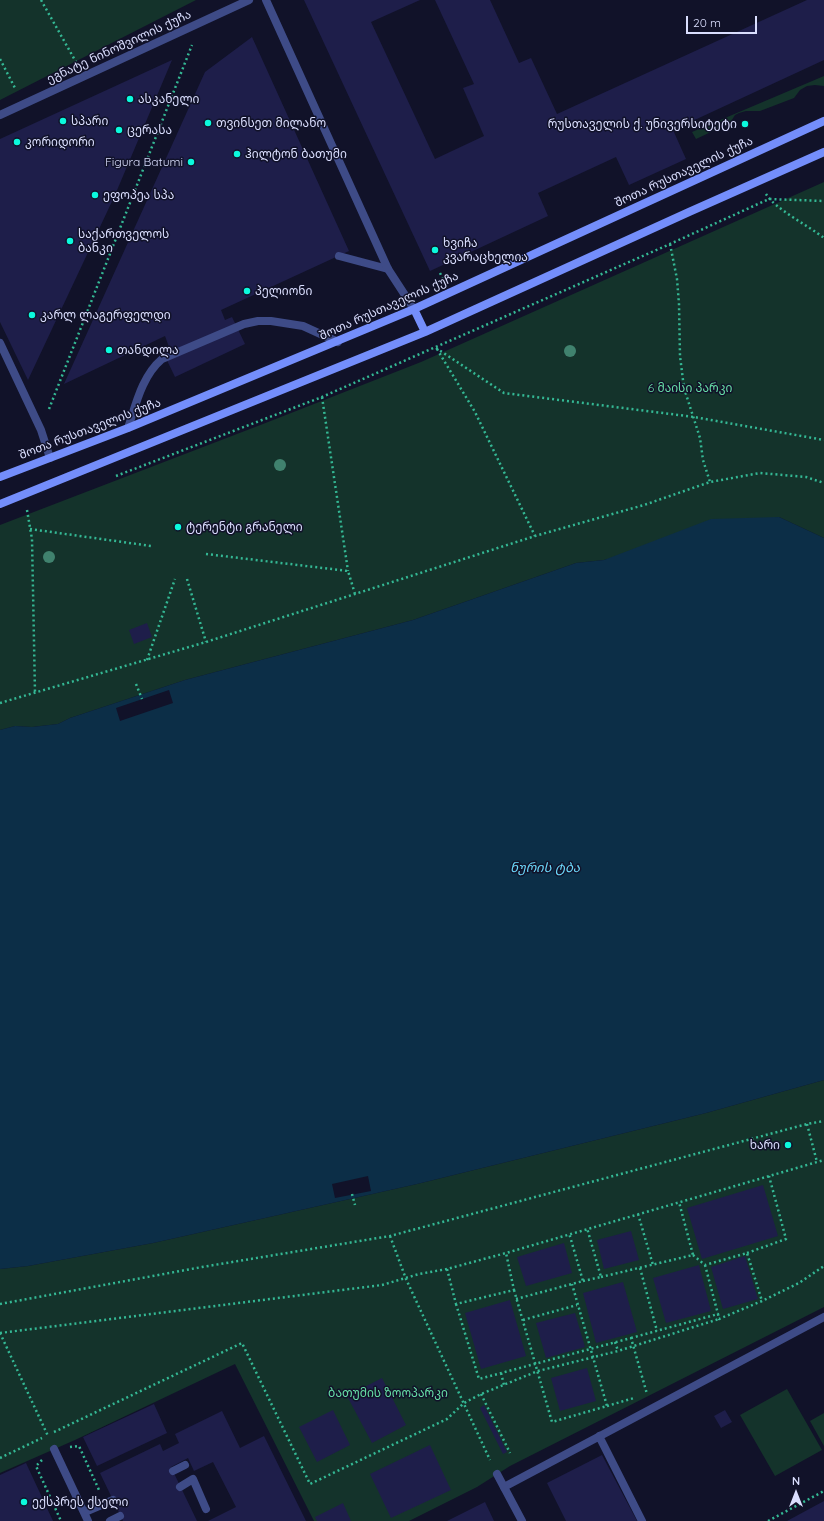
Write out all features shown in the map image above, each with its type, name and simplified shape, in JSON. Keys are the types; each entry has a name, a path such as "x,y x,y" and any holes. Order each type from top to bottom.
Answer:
{"main road":[{"name":"შოთა რუსთაველის ქუჩა","path":"0,477 128,428 338,342 414,309 824,121"},
{"path":"0,504 425,332 824,152"},
{"path":"414,309 425,332"}],"street":[{"name":"ეგნატე ნინოშვილის ქუჩა","path":"0,116 249,0"},
{"path":"266,0 388,269 414,309"},
{"path":"339,256 388,269"},
{"path":"128,428 145,380 156,364 162,359 244,324 271,320 287,322 303,326 338,342"},
{"path":"0,343 41,430 50,458"},
{"path":"504,1487 824,1317"},
{"path":"599,1436 642,1521"},
{"path":"54,1449 88,1521"},
{"path":"173,1471 185,1465"},
{"path":"497,1474 522,1521"},
{"path":"180,1487 193,1479 206,1509"},
{"path":"84,1512 109,1502"},
{"path":"110,1521 120,1516"}],"path":[{"path":"41,0 84,77"},
{"path":"41,430 201,22"},
{"path":"0,59 24,104"},
{"path":"824,201 769,199 824,238"},
{"path":"696,226 698,231"},
{"path":"670,244 677,279 680,356 684,388 700,438 703,460 710,482"},
{"path":"535,536 475,412 436,348 504,393 694,417 824,440"},
{"path":"322,397 348,571 354,594"},
{"path":"0,703 206,642 535,536 644,505 710,482 760,473 806,477 824,483"},
{"path":"26,506 32,539 35,693"},
{"path":"30,529 151,546"},
{"path":"206,554 348,571"},
{"path":"187,578 206,642"},
{"path":"147,660 174,579"},
{"path":"136,684 142,699"},
{"path":"0,1304 202,1267 390,1236 806,1124 824,1121"},
{"path":"806,1124 817,1162"},
{"path":"54,1449 0,1333 382,1285 419,1274 447,1269 824,1160"},
{"path":"705,1266 786,1239 769,1176"},
{"path":"352,1194 355,1206"},
{"path":"679,1202 693,1255 705,1266 719,1319"},
{"path":"638,1214 653,1265"},
{"path":"587,1228 601,1277"},
{"path":"569,1233 583,1281"},
{"path":"390,1236 406,1279 497,1474"},
{"path":"506,1252 516,1299 552,1422 647,1394 631,1338"},
{"path":"747,1253 762,1301"},
{"path":"516,1299 583,1281 693,1255"},
{"path":"0,1458 242,1343 310,1484 447,1419 464,1403 481,1394 538,1371 593,1356 618,1351 719,1319 800,1283 824,1266"},
{"path":"640,1268 657,1331"},
{"path":"447,1269 479,1379 718,1314"},
{"path":"572,1284 607,1406"},
{"path":"456,1304 514,1290"},
{"path":"523,1320 577,1305"},
{"path":"696,1320 698,1325"},
{"path":"615,1342 618,1351"},
{"path":"501,1372 504,1385"},
{"path":"481,1394 510,1453"},
{"path":"61,1521 36,1466 54,1449 79,1446 109,1502"},
{"path":"768,1521 824,1491"}],"green space":[{"path":"0,0 196,0 0,100"},
{"path":"824,76 824,86 807,86 800,90 794,98 760,111 746,111 739,113 735,115 730,123 696,139 692,132"},
{"name":"6 მაისი პარკი","path":"824,182 824,538 779,517 604,560 576,563 413,620 185,680 70,718 58,724 32,727 15,726 0,730 0,525 421,362"},
{"name":"ბათუმის ზოოპარკი","path":"824,1080 824,1307 510,1466 477,1487 409,1521 314,1521 235,1364 75,1440 0,1473 0,1269 28,1266 153,1243 417,1184 706,1113"},
{"path":"787,1389 822,1450 775,1476 740,1415"},
{"path":"824,1413 824,1446 810,1421"}],"water":[{"name":"ნურის ტბა","path":"779,517 824,538 824,1080 706,1113 417,1184 153,1243 28,1266 0,1269 0,730 15,726 32,727 58,724 70,718 185,680 413,620 576,563 604,560 711,519"}],"pier":[{"path":"169,690 173,703 120,721 116,708"},
{"path":"368,1176 371,1191 335,1198 332,1184"}],"building":[{"path":"304,0 420,0 371,22 435,159 484,136 463,88 474,84 435,0 490,0 519,63 531,58 557,114 807,0 824,0 824,60 673,130 686,159 629,185 616,157 538,193 548,216 430,271"},
{"name":"ჰილტონ ბათუმი","path":"252,37 349,251 221,310 225,320 232,317 245,344 175,377 162,350 169,347 165,336 64,384 205,72"},
{"path":"172,60 115,195 28,380 0,322 0,139"},
{"path":"147,623 152,637 134,644 129,630"},
{"path":"763,1185 778,1236 702,1259 687,1208"},
{"path":"631,1231 639,1260 604,1269 597,1240"},
{"path":"564,1243 572,1273 526,1286 517,1257"},
{"path":"745,1256 758,1299 723,1309 711,1267"},
{"path":"699,1265 711,1311 666,1323 653,1278"},
{"path":"623,1282 637,1332 596,1343 583,1293"},
{"path":"510,1300 526,1356 481,1369 465,1313"},
{"path":"575,1313 585,1347 546,1358 536,1323"},
{"path":"587,1368 596,1401 560,1411 551,1378"},
{"path":"382,1378 406,1425 372,1443 347,1396"},
{"path":"154,1404 167,1433 97,1466 83,1437"},
{"path":"484,1405 507,1452 503,1454 480,1408"},
{"path":"333,1410 350,1445 317,1462 299,1427"},
{"path":"725,1410 732,1422 721,1428 714,1416"},
{"path":"222,1411 240,1448 264,1436 306,1521 208,1521 236,1507 213,1462 194,1471 188,1458 171,1467 197,1521 123,1521 100,1473 160,1444 163,1451 179,1443 175,1434"},
{"path":"430,1445 451,1490 391,1518 370,1474"},
{"path":"602,1455 637,1521 566,1521 547,1483"},
{"path":"26,1463 53,1521 0,1521 0,1475"},
{"path":"824,1501 824,1521 787,1521"},
{"path":"485,1502 494,1521 447,1521"},
{"path":"343,1503 351,1521 317,1521 315,1517"}],"place":[{"name":"ასკანელი","path":"130,99"},
{"name":"სპარი","path":"63,121"},
{"name":"თვინსეთ მილანო","path":"208,123"},
{"name":"რუსთაველის ქ. უნივერსიტეტი","path":"745,124"},
{"name":"ცერასა","path":"119,130"},
{"name":"კორიდორი","path":"17,142"},
{"name":"ჰილტონ ბათუმი","path":"237,154"},
{"name":"Figura Batumi","path":"191,162"},
{"name":"ეფოპეა სპა","path":"95,195"},
{"name":"საქართველოს ბანკი","path":"70,241"},
{"name":"ხვიჩა კვარაცხელია","path":"435,250"},
{"name":"პელიონი","path":"247,291"},
{"name":"კარლ ლაგერფელდი","path":"32,315"},
{"name":"თანდილა","path":"109,350"},
{"name":"ტერენტი გრანელი","path":"178,527"},
{"name":"ხარი","path":"788,1145"},
{"name":"ექსპრეს ქსელი","path":"24,1502"}]}
